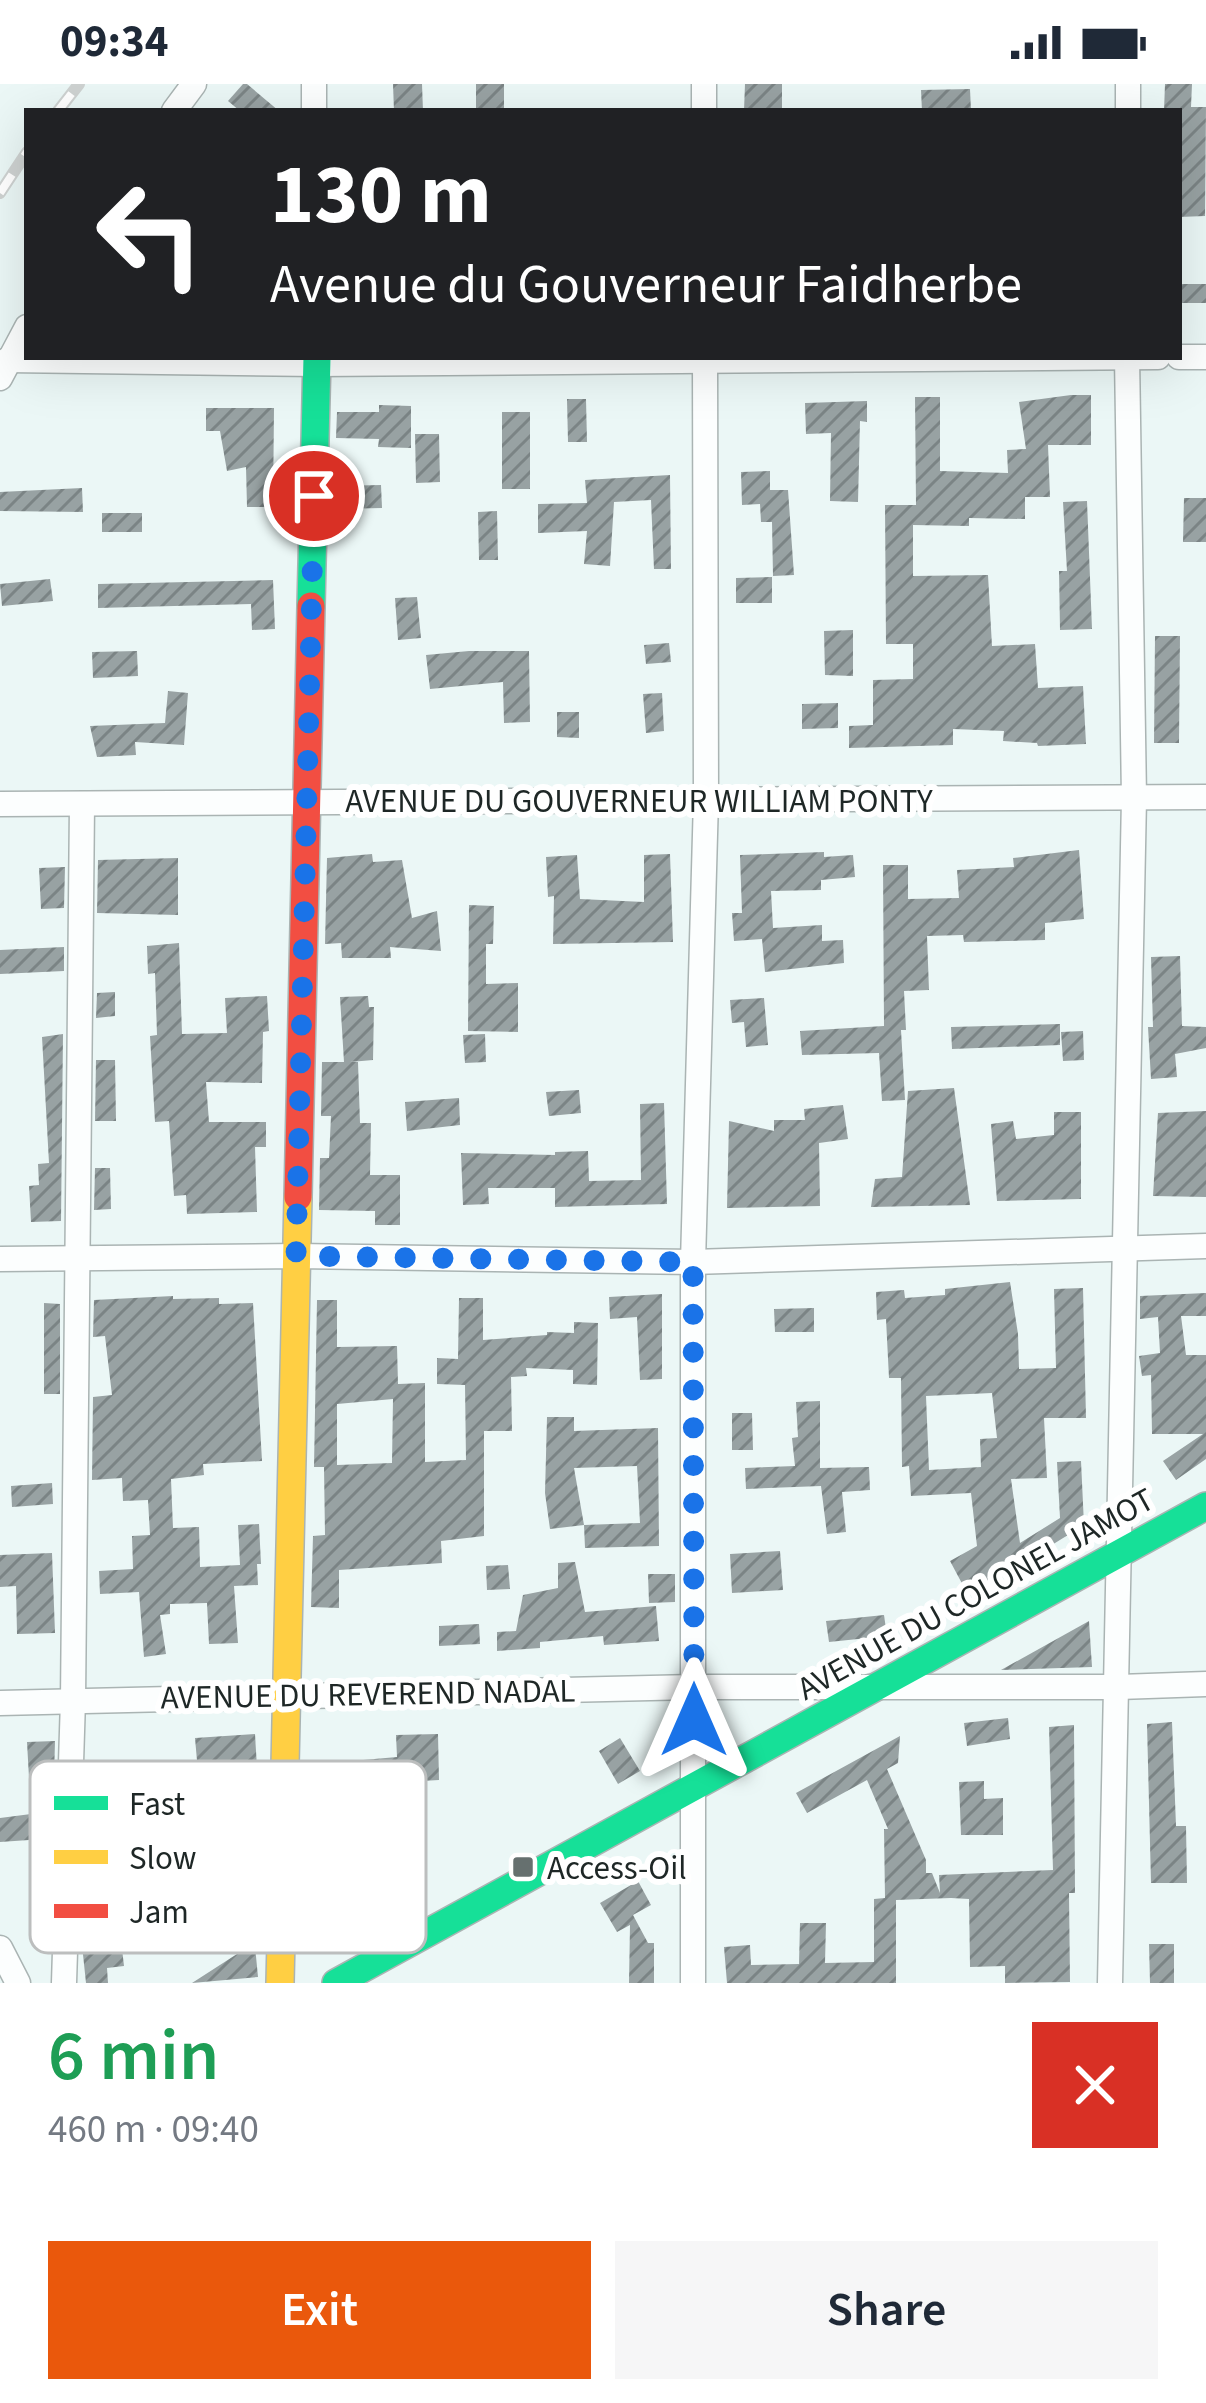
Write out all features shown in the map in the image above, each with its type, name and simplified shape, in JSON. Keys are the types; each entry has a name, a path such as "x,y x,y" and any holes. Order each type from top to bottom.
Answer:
{"main road":[{"path":"285,1761 317,361"},
{"name":"AVENUE DU COLONEL JAMOT","path":"426,1936 925,1686 1121,1566 1206,1506"},
{"name":"AVENUE DU COLONEL JAMOT","path":"379,1983 881,1688 1121,1566 1206,1532"},
{"path":"280,1983 281,1953"},
{"name":"AVENUE DU COLONEL JAMOT","path":"336,1983 394,1953"}],"street":[{"path":"4,369 24,332"},
{"path":"4,369 511,360"},
{"path":"693,1983 693,1262 706,800 705,360"},
{"path":"1110,1983 1134,798 1127,360"},
{"name":"AVENUE DU GOUVERNEUR WILLIAM PONTY","path":"0,804 1206,797"},
{"path":"71,1761 82,804"},
{"path":"0,1259 296,1256 693,1262 1206,1246"},
{"path":"925,1686 1206,1684"},
{"name":"AVENUE DU REVEREND NADAL","path":"0,1702 925,1686"},
{"path":"0,1948 18,1983"},
{"path":"64,1983 65,1953"}],"building":[{"path":"247,84 275,108 236,108 228,101"},
{"path":"393,84 422,84 423,108 394,108"},
{"path":"476,84 504,84 504,108 476,108"},
{"path":"745,84 782,84 782,108 744,108"},
{"path":"1165,84 1192,84 1191,107 1206,107 1205,216 1182,217 1182,108 1164,108"},
{"path":"970,89 971,108 922,108 921,90"},
{"path":"1182,284 1206,284 1206,303 1182,303"},
{"path":"1091,395 1091,445 1048,445 1050,497 1025,497 1025,519 969,518 969,526 913,525 913,576 988,575 992,646 1035,644 1038,688 1083,686 1086,744 1038,746 1003,741 1004,731 953,729 953,745 849,748 849,726 873,725 873,680 913,679 913,644 886,644 885,505 916,505 915,397 940,397 940,471 1008,473 1007,450 1026,449 1019,402"},
{"path":"567,399 586,399 587,442 568,442"},
{"path":"867,401 867,422 860,421 858,502 830,501 831,433 806,434 805,403"},
{"path":"379,405 411,406 411,448 378,447 379,439 336,438 337,412 379,412"},
{"path":"206,408 274,408 273,507 247,507 246,467 227,471 220,431 206,431"},
{"path":"502,412 530,412 530,489 502,489"},
{"path":"415,434 439,434 440,482 416,483"},
{"path":"770,471 770,490 788,490 794,575 773,576 772,522 761,522 760,504 742,505 741,472"},
{"path":"670,475 671,569 654,569 651,500 614,502 610,566 584,564 587,531 538,533 538,504 587,503 585,480"},
{"path":"381,485 382,508 338,509 337,486"},
{"path":"82,488 83,512 0,511 0,492"},
{"path":"1184,498 1206,498 1206,542 1183,542"},
{"path":"1087,501 1092,629 1060,630 1059,571 1067,571 1063,502"},
{"path":"497,511 498,560 479,560 478,512"},
{"path":"102,513 142,513 142,532 102,532"},
{"path":"772,577 772,603 736,603 736,578"},
{"path":"50,579 53,601 2,606 0,584"},
{"path":"273,580 275,629 252,630 251,604 98,608 98,584"},
{"path":"417,597 421,638 398,640 395,598"},
{"path":"853,630 853,676 825,675 824,631"},
{"path":"1155,636 1180,636 1179,743 1154,743"},
{"path":"669,643 671,662 646,664 644,645"},
{"path":"137,651 138,676 93,678 92,652"},
{"path":"529,651 530,722 504,723 503,682 430,689 426,655"},
{"path":"168,691 188,693 184,745 135,742 136,755 97,757 90,726 165,723"},
{"path":"662,693 664,731 646,733 643,694"},
{"path":"838,703 838,728 802,729 802,704"},
{"path":"557,712 579,712 579,738 557,737"},
{"path":"1079,850 1084,919 1045,923 1045,940 964,942 963,935 927,936 929,990 904,991 905,1100 882,1101 879,1053 802,1055 800,1031 884,1026 883,865 908,865 908,899 959,898 957,870 1014,867 1013,858"},
{"path":"824,852 824,857 853,855 855,877 821,880 821,890 771,891 773,928 822,925 822,941 843,940 844,963 765,972 762,939 734,941 732,913 742,913 740,855"},
{"path":"372,854 373,862 402,860 412,918 437,911 441,951 390,947 391,958 342,958 341,943 325,944 327,858"},
{"path":"670,854 673,942 553,944 554,896 548,897 546,857 577,855 580,899 644,902 644,855"},
{"path":"178,858 178,915 97,913 98,860"},
{"path":"65,867 64,908 41,909 39,868"},
{"path":"469,905 494,906 493,944 486,944 486,984 518,983 518,1032 468,1031"},
{"path":"179,943 182,1034 227,1033 225,998 267,996 269,1031 263,1032 262,1083 206,1082 209,1122 266,1122 266,1147 255,1147 257,1212 187,1214 186,1195 174,1196 169,1121 155,1122 150,1036 157,1035 155,973 148,974 147,946"},
{"path":"64,947 64,971 0,974 0,950"},
{"path":"1180,956 1182,1026 1206,1027 1206,1048 1175,1054 1177,1077 1151,1079 1151,957"},
{"path":"115,992 115,1016 96,1018 97,993"},
{"path":"368,996 369,1007 374,1007 373,1060 350,1062 358,1062 360,1123 371,1123 370,1175 400,1175 400,1225 375,1225 375,1211 319,1210 320,1158 329,1158 331,1116 321,1116 322,1062 344,1062 340,997"},
{"path":"764,998 768,1045 746,1047 744,1022 732,1023 730,1000"},
{"path":"1060,1024 1060,1045 952,1049 951,1027"},
{"path":"1083,1031 1084,1060 1063,1061 1061,1032"},
{"path":"63,1034 61,1221 31,1222 29,1186 39,1185 38,1164 49,1163 42,1037"},
{"path":"485,1034 486,1062 465,1063 463,1035"},
{"path":"96,1060 115,1060 116,1121 95,1121"},
{"path":"954,1088 970,1205 871,1207 875,1179 902,1177 908,1091"},
{"path":"579,1090 581,1113 549,1116 546,1092"},
{"path":"459,1098 460,1125 407,1131 405,1102"},
{"path":"664,1103 667,1204 555,1207 555,1188 488,1188 489,1204 463,1205 461,1153 588,1151 589,1181 641,1180 640,1104"},
{"path":"843,1105 848,1139 819,1143 820,1206 727,1208 729,1121 774,1131 774,1120 805,1120 804,1109"},
{"path":"1206,1111 1206,1197 1153,1196 1158,1113"},
{"path":"1054,1112 1081,1112 1081,1199 997,1201 991,1124 1013,1121 1016,1139 1054,1135"},
{"path":"95,1168 110,1168 111,1209 94,1210"},
{"path":"1010,1282 1019,1369 1056,1368 1054,1289 1083,1288 1086,1418 1044,1418 1047,1478 1011,1479 1020,1543 1060,1518 1057,1462 1081,1461 1084,1525 1039,1553 1041,1558 966,1591 950,1561 977,1546 971,1493 911,1496 909,1466 902,1467 901,1378 889,1378 886,1319 877,1320 876,1292 904,1290 905,1298 945,1295 945,1289","holes":["992,1393 997,1438 980,1439 981,1467 929,1470 926,1396"]},
{"path":"1206,1293 1206,1316 1181,1316 1186,1355 1206,1355 1206,1459 1176,1480 1163,1461 1203,1434 1152,1434 1151,1375 1142,1376 1139,1356 1160,1353 1158,1317 1140,1319 1140,1296"},
{"path":"662,1294 662,1379 640,1380 637,1317 610,1319 609,1297"},
{"path":"219,1298 219,1304 253,1303 262,1461 203,1464 204,1475 171,1479 173,1528 199,1527 200,1567 240,1565 238,1525 259,1524 261,1564 257,1564 258,1585 234,1586 238,1643 209,1644 207,1603 170,1604 170,1614 160,1615 166,1654 144,1657 139,1592 100,1594 99,1571 133,1569 132,1536 150,1535 148,1500 123,1501 122,1478 92,1480 93,1397 112,1395 105,1336 93,1337 94,1300"},
{"path":"459,1298 483,1298 483,1340 574,1333 574,1322 598,1323 597,1385 573,1384 573,1370 526,1368 527,1376 511,1377 512,1431 484,1431 484,1536 441,1541 442,1563 339,1570 339,1608 311,1607 313,1536 325,1535 324,1467 314,1467 317,1300 337,1300 337,1347 397,1346 398,1384 425,1383 425,1462 466,1460 465,1385 437,1384 437,1358 458,1359","holes":["393,1399 392,1463 337,1465 337,1404"]},
{"path":"44,1303 60,1304 60,1394 44,1394"},
{"path":"814,1308 814,1332 775,1332 774,1309"},
{"path":"820,1401 820,1468 869,1467 870,1490 842,1492 846,1532 827,1534 821,1486 746,1489 745,1468 795,1466 796,1402"},
{"path":"732,1413 752,1413 753,1450 732,1450"},
{"path":"547,1417 574,1417 574,1431 658,1428 659,1546 585,1548 584,1525 550,1529 545,1493","holes":["637,1466 640,1523 584,1525 574,1468"]},
{"path":"52,1483 53,1504 12,1507 11,1486"},
{"path":"780,1551 783,1590 732,1593 730,1554"},
{"path":"52,1553 55,1633 17,1634 16,1586 0,1587 0,1555"},
{"path":"575,1562 585,1612 656,1606 659,1641 604,1645 603,1636 497,1651 497,1632 516,1631 523,1595 558,1588 558,1563"},
{"path":"508,1565 510,1589 487,1590 486,1566"},
{"path":"648,1574 675,1574 675,1602 649,1603"},
{"path":"884,1615 887,1636 829,1642 826,1621"},
{"path":"1089,1621 1092,1667 1001,1670"},
{"path":"479,1624 480,1644 439,1646 439,1626"},
{"path":"1008,1718 1010,1739 967,1746 964,1723"},
{"path":"1172,1722 1176,1826 1186,1826 1187,1883 1151,1883 1147,1724"},
{"path":"1074,1725 1075,1893 1069,1893 1070,1982 1005,1983 1005,1966 970,1967 969,1899 951,1898 896,1900 896,1983 727,1983 724,1947 750,1945 751,1965 799,1964 800,1923 826,1923 825,1963 874,1962 874,1899 885,1898 884,1829 888,1829 867,1780 807,1813 796,1793 900,1736 898,1763 887,1769 926,1860 926,1873 932,1873 940,1893 939,1875 1053,1870 1049,1727"},
{"path":"255,1734 257,1761 197,1761 195,1738"},
{"path":"438,1734 439,1780 426,1781 426,1761 363,1761 397,1757 396,1735"},
{"path":"620,1738 640,1771 618,1784 599,1751"},
{"path":"55,1741 54,1761 30,1761 30,1796 27,1742"},
{"path":"984,1781 984,1799 1003,1798 1003,1835 961,1835 959,1782"},
{"path":"30,1814 30,1852 29,1840 0,1842 0,1818"},
{"path":"638,1881 651,1905 633,1915 648,1943 654,1943 654,1983 629,1983 630,1925 617,1932 600,1903"},
{"path":"1149,1944 1174,1944 1174,1983 1150,1983"},
{"path":"83,1953 122,1953 124,1966 107,1968 108,1983 86,1983"},
{"path":"256,1953 258,1977 192,1983 237,1954"}],"railway":[{"path":"60,108 79,84"},
{"path":"0,193 24,157"}],"traffic: fast":[{"path":"311,606 317,360"},
{"path":"426,1934 1206,1506"},
{"path":"336,1983 391,1953"}],"traffic: slow":[{"path":"285,1761 298,1197"},
{"path":"280,1983 281,1953"}],"traffic: jam":[{"path":"298,1197 311,606"}],"place":[{"name":"Access-Oil","path":"523,1867"}],"route":[{"path":"314,496 296,1256 693,1262 694,1720"}]}
